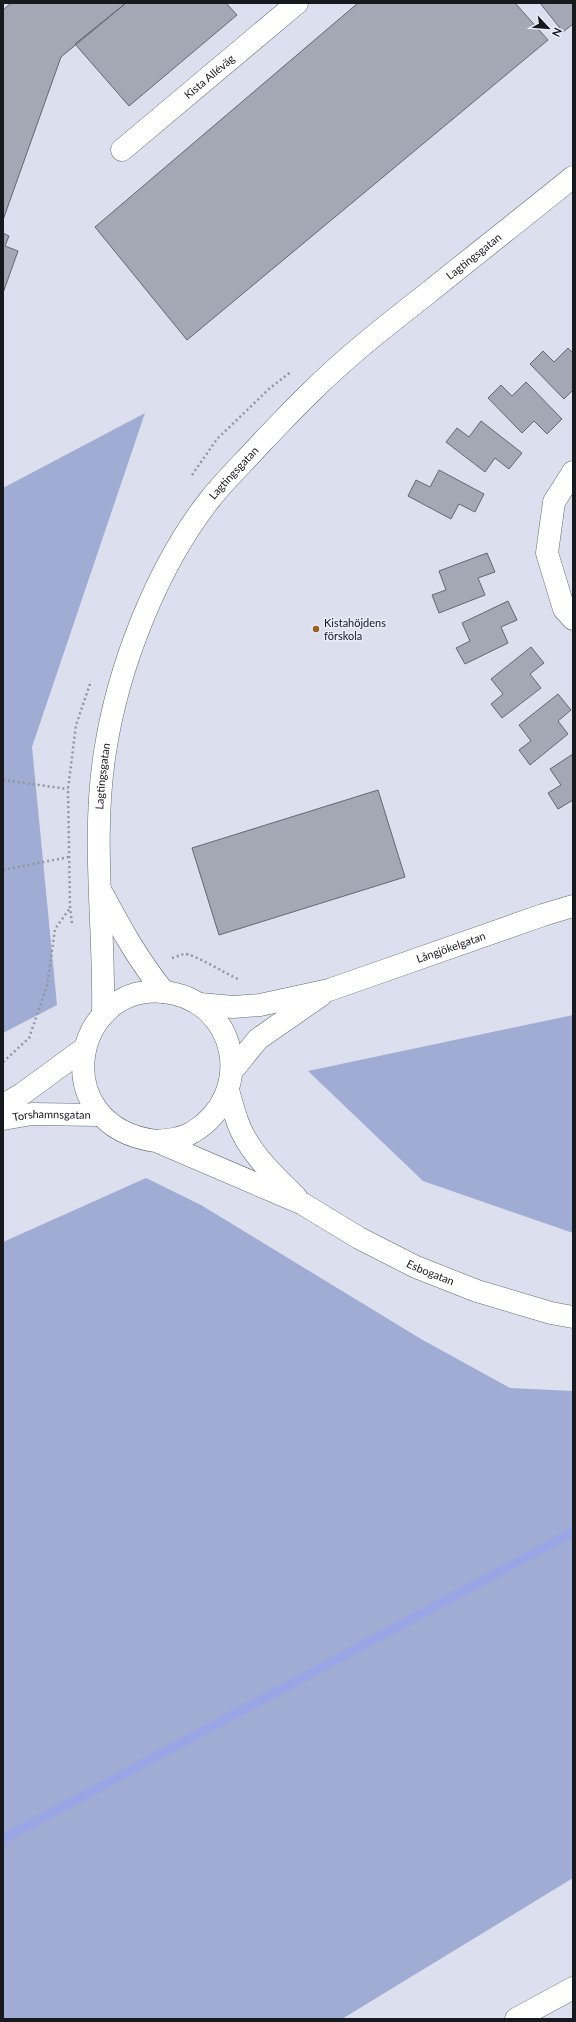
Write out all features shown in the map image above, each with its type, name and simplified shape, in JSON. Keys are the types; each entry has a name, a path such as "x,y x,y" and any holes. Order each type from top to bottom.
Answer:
{"main road":[{"name":"Kista Alléväg","path":"122,150 297,3"},
{"name":"Lagtingsgatan","path":"103,1015 104,973 98,854 99,803 104,755 113,705 127,660 148,607 175,553 210,499 311,392 368,340 573,177"},
{"path":"573,472 554,502 547,553 564,609 573,619"},
{"name":"Lagtingsgatan","path":"100,890 128,943 144,967 164,992"},
{"name":"Långjökelgatan","path":"200,1004 233,1007 260,1005 329,990 543,915 573,906"},
{"name":"Långjökelgatan","path":"156,1141 174,1139 192,1132 208,1121 220,1107 230,1080 258,1039 329,990"},
{"path":"156,1141 140,1139 125,1134 100,1115 92,1103 83,1076 85,1048 92,1030 103,1015 116,1004 130,996 147,992 164,992 183,996 200,1004"},
{"name":"Esbogatan","path":"200,1004 214,1018 225,1034 231,1052 230,1080 238,1123 251,1148 261,1161 303,1204"},
{"name":"Torshamnsgatan","path":"3,1105 22,1094 85,1048"},
{"name":"Torshamnsgatan","path":"3,1119 32,1114 100,1115"},
{"name":"Esbogatan","path":"156,1141 303,1204 359,1238 416,1267 477,1292 551,1313 573,1317"},
{"path":"516,2019 573,1988"}],"path":[{"path":"192,476 217,439 270,388 294,368"},
{"path":"73,929 70,907 68,789 76,725 93,675"},
{"path":"3,780 68,789"},
{"path":"3,870 69,857"},
{"path":"3,1062 29,1038 47,986 55,929 70,907"},
{"path":"144,967 185,954 200,958 212,967 240,979"}],"shaded area":[{"path":"145,413 32,747 57,1005 3,1033 3,488"},
{"path":"573,1015 573,1233 423,1181 308,1071"},
{"path":"146,1178 201,1205 421,1339 510,1388 573,1391 573,1878 342,2019 3,2019 3,1242"}],"building":[{"path":"11,3 126,3 61,57 3,220 3,10"},
{"path":"126,3 226,3 237,15 129,106 75,44"},
{"path":"358,3 515,3 548,40 187,340 95,227"},
{"path":"540,3 573,3 573,24 563,32"},
{"path":"3,233 9,236 5,246 18,251 3,293"},
{"path":"568,348 573,353 573,390 564,399 530,364 543,351 554,362"},
{"path":"526,382 562,419 547,434 534,421 522,433 488,398 501,385 512,396"},
{"path":"481,421 522,453 509,469 495,458 485,472 446,442 457,428 469,437"},
{"path":"439,470 484,494 475,512 459,504 451,519 408,496 416,480 430,487"},
{"path":"487,553 495,572 478,578 485,595 439,613 432,595 446,590 439,571"},
{"path":"508,601 517,620 501,627 508,643 465,664 456,648 470,641 462,623"},
{"path":"531,647 544,663 530,674 541,688 502,718 491,704 503,694 491,679"},
{"path":"558,694 571,710 558,721 568,734 530,765 519,750 531,741 519,725"},
{"path":"573,754 573,800 558,809 548,793 561,785 550,769"},
{"path":"378,790 405,877 219,935 192,848"}],"waterway":[{"path":"3,1839 573,1532"}],"place":[{"name":"Kistahöjdens förskola","path":"316,629"}]}
